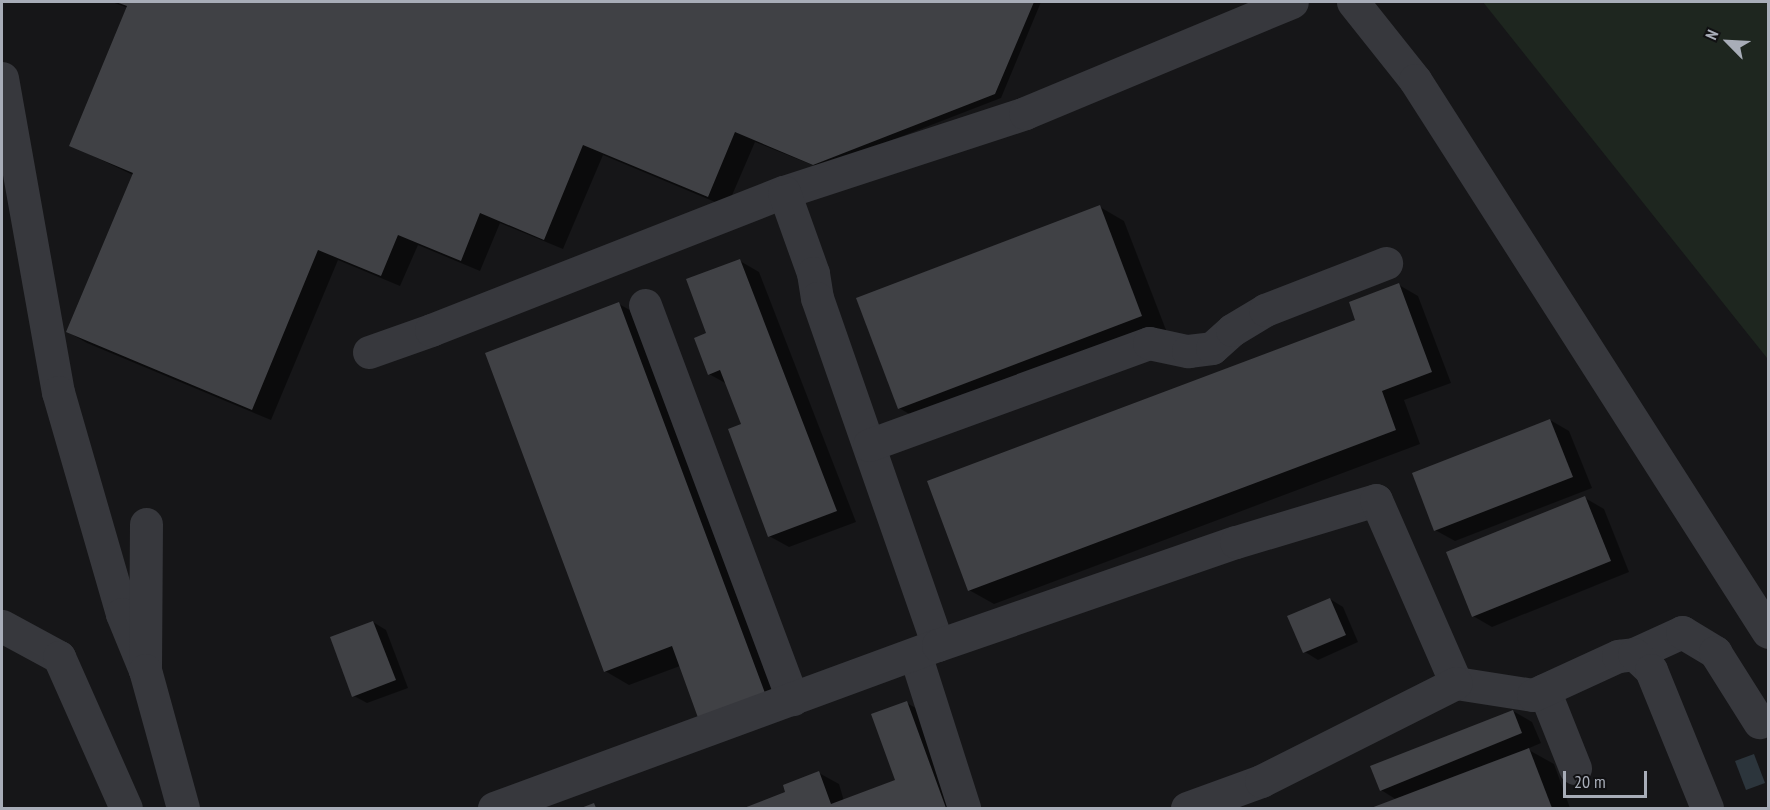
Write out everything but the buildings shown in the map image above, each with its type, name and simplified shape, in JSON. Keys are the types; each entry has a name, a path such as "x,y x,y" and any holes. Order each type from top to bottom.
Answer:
{"lane":[{"path":"369,352 784,192 1025,113 1292,2"},
{"path":"1353,2 1415,80 1768,632"},
{"path":"2,78 58,393 122,614 145,670 183,808"},
{"path":"784,192 869,445 927,650 964,808"},
{"path":"869,445 1149,343 1188,351 1212,348 1232,330 1265,310 1386,263"},
{"path":"645,305 792,699"},
{"path":"494,808 927,650 1236,542 1376,500 1456,683"},
{"path":"145,670 146,524"},
{"path":"2,626 59,657 126,808"},
{"path":"1187,808 1262,781 1456,683 1533,695 1618,656 1634,654 1682,632 1715,652 1759,722"},
{"path":"1634,654 1651,670 1704,808"},
{"path":"1544,690 1575,768"}],"shaded area":[{"path":"1483,2 1768,2 1767,358"},
{"path":"1754,754 1765,783 1746,790 1735,761"}]}
